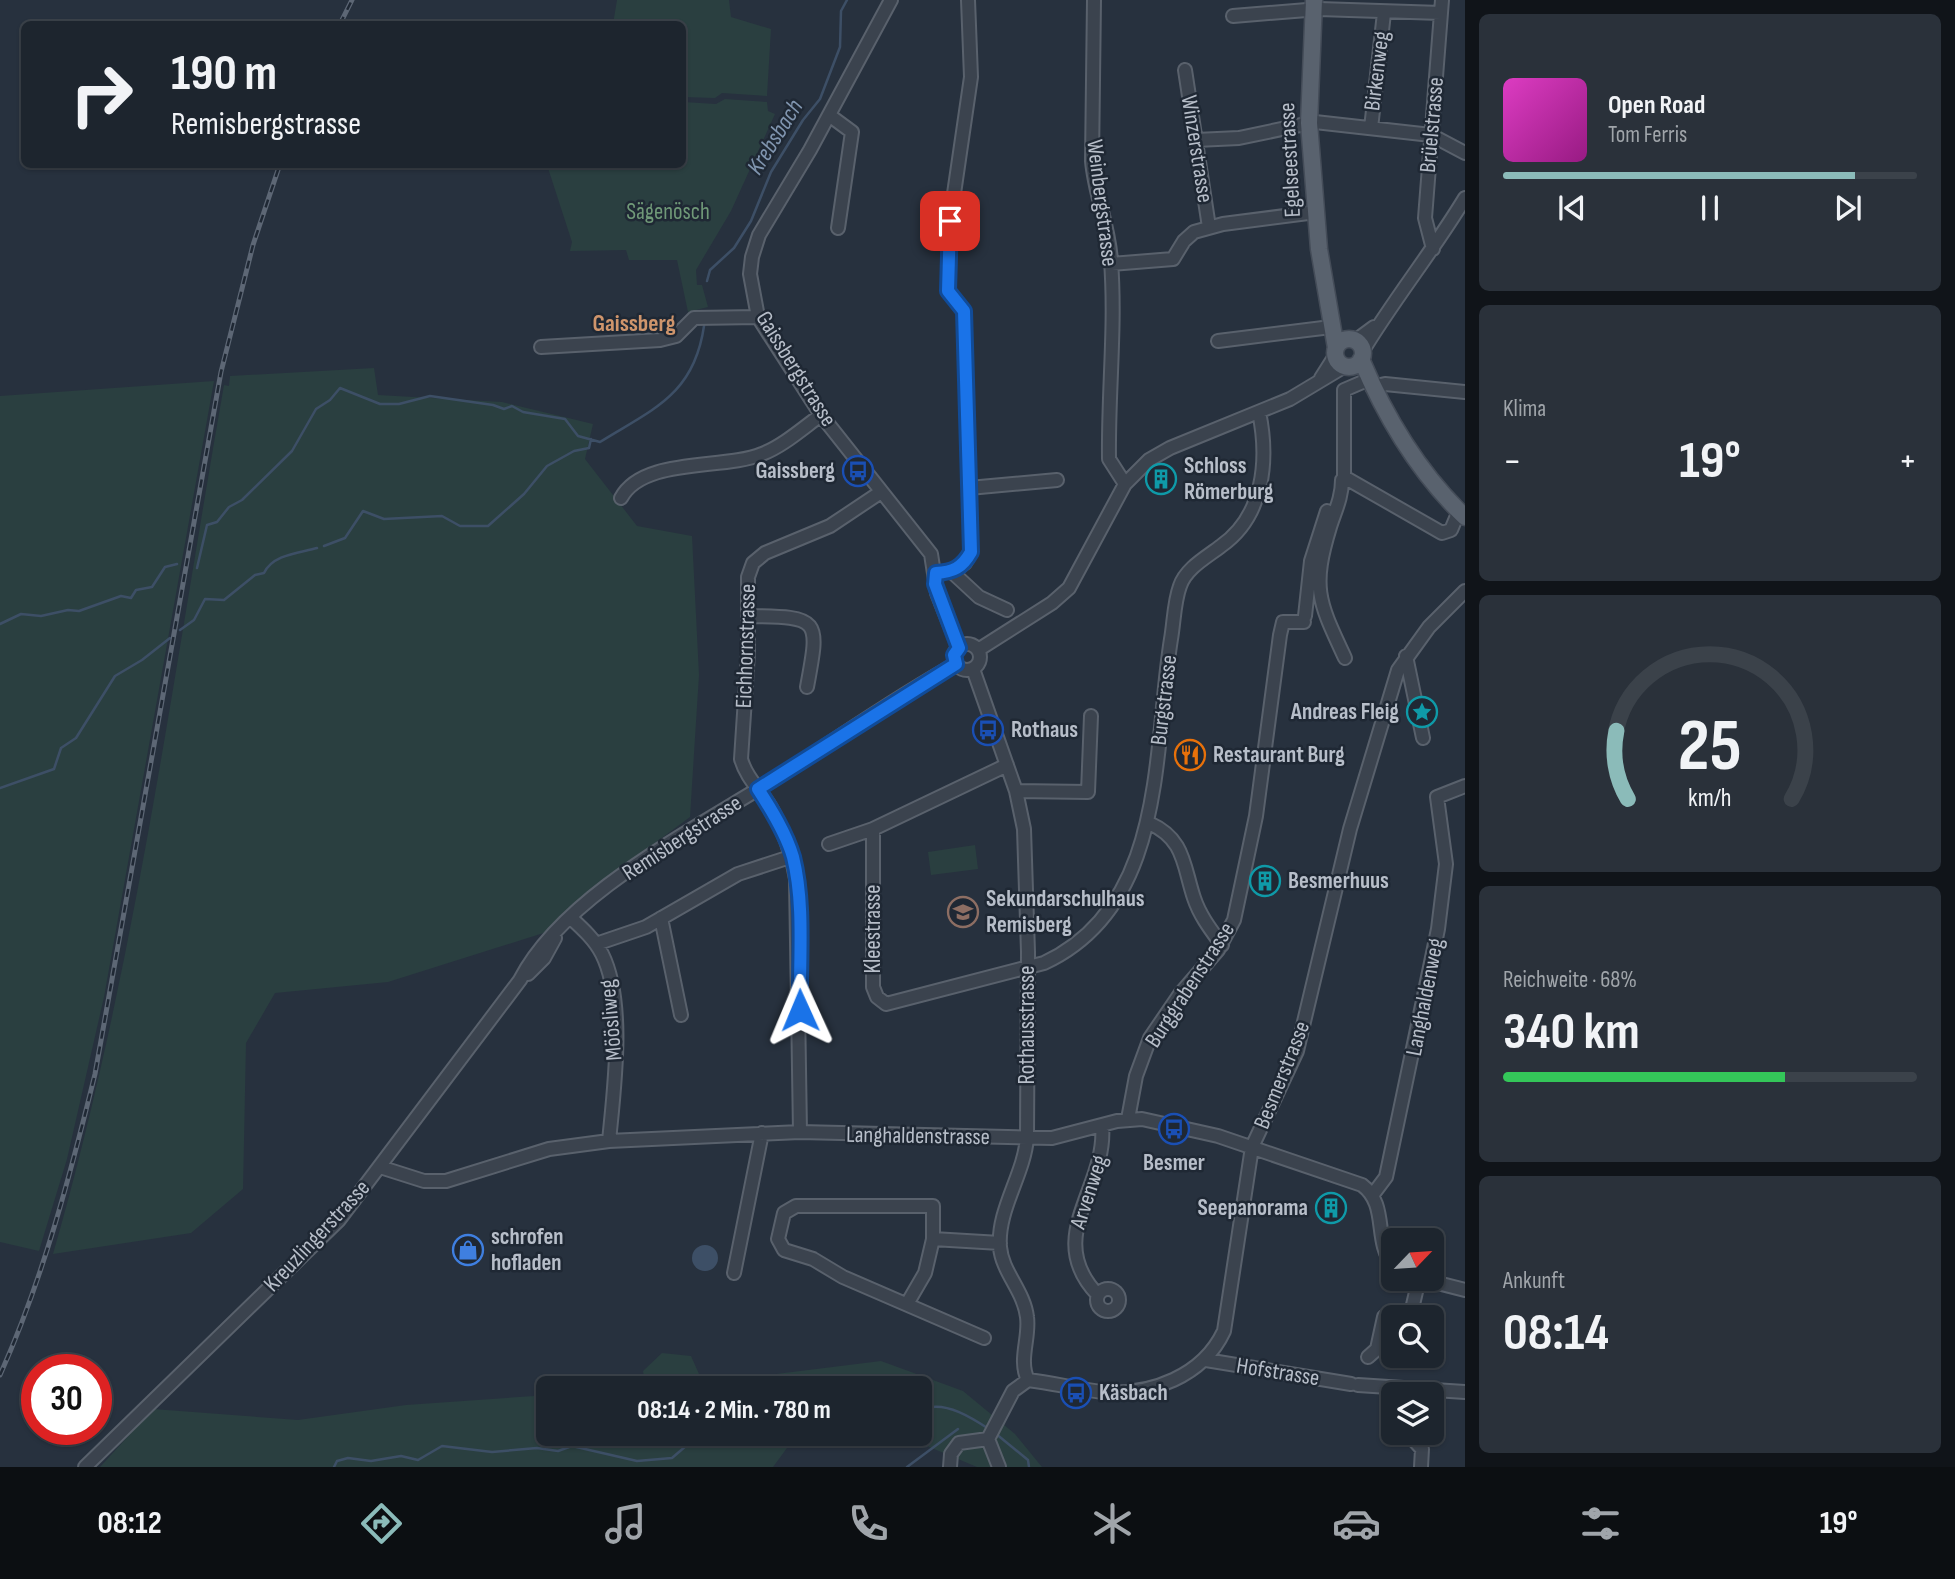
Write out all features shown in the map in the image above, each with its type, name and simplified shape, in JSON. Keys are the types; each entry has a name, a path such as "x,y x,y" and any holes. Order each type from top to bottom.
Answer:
{"main road":[{"name":"Egelseestrasse","path":"1314,5 1308,122 1316,212 1331,322 1430,478 1463,512"}],"street":[{"name":"Gaissbergstrasse","path":"891,0 830,115 759,235 751,257 750,274 758,317 821,415 931,554 937,593 959,648"},
{"path":"936,573 952,572 965,563 971,552 964,311 948,291 950,221 971,77 968,0"},
{"name":"Weinbergstrasse","path":"1094,0 1092,161 1095,187 1108,230 1111,264 1109,459 1125,484"},
{"path":"1233,16 1314,5 1384,13 1442,6"},
{"name":"Brüelstrasse","path":"1433,249 1425,218 1442,6"},
{"name":"Birkenweg","path":"1371,128 1384,13"},
{"name":"Winzerstrasse","path":"1185,70 1209,227"},
{"path":"830,115 852,132 838,228"},
{"path":"1196,141 1239,138 1308,122 1431,135 1465,153"},
{"path":"978,650 1052,603 1069,588 1125,484 1158,454 1304,392 1349,354 1377,324 1433,249 1465,198"},
{"path":"1111,264 1173,259 1188,235 1209,227 1316,212"},
{"path":"541,348 660,340 676,336 694,318 758,317"},
{"path":"1218,341 1331,322"},
{"path":"1345,658 1318,596 1319,571 1342,495 1344,390 1369,384 1385,384 1465,392"},
{"name":"Burgstrasse","path":"1028,968 1067,953 1115,904 1149,823 1165,678 1180,585 1192,568 1233,538 1246,524 1256,501 1263,455 1263,432 1259,412"},
{"path":"621,499 633,482 653,473 765,453 821,415"},
{"path":"1343,478 1437,531 1445,533 1451,530 1463,512"},
{"name":"Burggrabenstrasse","path":"1128,1119 1136,1076 1150,1038 1180,994 1222,945 1234,920 1246,870 1283,622 1304,619 1316,537 1343,478"},
{"path":"969,488 1057,480"},
{"name":"Eichhornstrasse","path":"800,1132 799,922 793,856 769,804 744,770 741,759 750,616 748,577 758,557 830,526 881,492"},
{"path":"952,572 979,597 1007,610"},
{"name":"Besmerstrasse","path":"1028,1380 1123,1392 1175,1380 1206,1360 1224,1331 1252,1147 1297,1051 1350,829 1398,670 1429,627 1465,591"},
{"path":"750,616 795,616 808,625 815,641 807,687"},
{"path":"971,645 978,650 979,661 973,669 963,670 956,664 954,655 959,648 971,645"},
{"path":"1406,656 1423,738"},
{"name":"Remisbergstrasse","path":"520,980 537,950 616,880 956,664"},
{"name":"Rothausstrasse","path":"973,669 1016,791 1026,854 1026,1156 1002,1228 1000,1243"},
{"path":"1016,791 1088,792 1090,716"},
{"path":"829,844 873,829 1007,765"},
{"name":"Langhaldenweg","path":"1374,1193 1387,1177 1438,929 1446,864 1438,795 1465,786"},
{"path":"1149,823 1169,835 1178,845 1199,911 1222,945"},
{"name":"Kleestrasse","path":"873,829 873,987 880,1000 886,1004 901,1002 1028,968"},
{"path":"571,918 596,944 632,933 738,874 793,856"},
{"path":"661,918 681,1015"},
{"name":"Möösliweg","path":"596,944 608,970 618,1044 609,1141"},
{"name":"Kreuzlingerstrasse","path":"85,1467 339,1220 520,980"},
{"name":"Langhaldenstrasse","path":"380,1167 424,1181 446,1181 549,1149 609,1141 800,1132 1027,1138 1065,1136 1128,1119 1160,1121 1252,1147 1362,1185 1374,1193"},
{"name":"Arvenweg","path":"1098,1295 1077,1259 1073,1239 1104,1145 1102,1125"},
{"path":"734,1273 762,1133"},
{"path":"1374,1193 1381,1231"},
{"path":"907,1304 925,1273 939,1205 796,1206 784,1213 778,1239 784,1250 813,1259 843,1277 984,1338"},
{"path":"933,1239 1000,1243 1004,1262 1026,1309 1028,1331 1023,1363 1028,1380 1013,1391 991,1433 999,1467"},
{"path":"1444,1285 1465,1290"},
{"path":"1368,1357 1377,1349 1384,1317 1412,1309 1417,1292"},
{"name":"Hofstrasse","path":"1206,1360 1381,1389"},
{"name":"Hofstrasse","path":"1444,1392 1465,1392"},
{"path":"950,1467 951,1454 959,1443 991,1433"},
{"path":"1419,1445 1422,1448 1421,1467"}],"green space":[{"path":"617,0 729,0 731,17 771,29 767,96 722,93 715,98 686,97 686,21 614,21"},
{"name":"Sägenösch","path":"725,99 767,102 768,111 775,114 731,211 696,270 697,285 702,285 708,307 688,312 677,260 629,260 626,250 570,251 572,242 548,168 686,168 686,102 716,104"},
{"path":"374,368 378,395 502,402 593,424 585,459 637,526 692,536 699,675 690,817 585,895 553,930 388,982 275,993 246,1043 243,1189 191,1233 53,1254 82,1147 130,931 224,385 229,386 230,376"},
{"path":"214,381 104,997 67,1159 39,1251 0,1242 0,396"},
{"path":"975,845 978,869 931,875 928,852"},
{"path":"662,1353 691,1356 700,1376 644,1376 643,1371"},
{"path":"881,1361 922,1376 760,1376"},
{"path":"932,1380 963,1391 1015,1434 1042,1467 977,1467 927,1446 932,1446"},
{"path":"536,1397 536,1446 792,1446 787,1448 773,1467 100,1467 153,1409 298,1420 406,1405"}],"water":[{"path":"705,1245 715,1248 718,1258 715,1268 705,1271 695,1268 692,1258 695,1248"}],"waterway":[{"name":"Krebsbach","path":"707,281 710,270 734,248 751,221 771,172 803,120 820,99 840,47 841,11 847,0"},
{"path":"197,568 207,525 217,522 229,507 242,500 292,451 316,409 330,400 340,388 380,404 399,404 430,396 504,409 512,406 523,412 565,419 578,436 600,442 654,409 681,384 699,349 704,326"},
{"path":"324,546 345,538 363,511 384,519 442,516 460,526 488,526 524,494 547,466 574,451 589,448 591,439"},
{"path":"180,630 194,620 205,599 224,600 255,575 264,573 280,558 317,548"},
{"path":"0,624 21,614 41,616 68,610 79,611 121,596 131,598 136,590 152,587 165,567 177,564"},
{"path":"0,788 54,769 61,748 76,738 115,676 142,660 170,638"},
{"path":"932,1407 951,1409 989,1429"},
{"path":"907,1467 958,1429"},
{"path":"995,1433 1028,1460 1029,1467"},
{"path":"334,1467 337,1461 348,1458 371,1461 401,1456 418,1460 442,1446 492,1452 537,1448 558,1451 572,1446"},
{"path":"572,1446 637,1461 672,1458 686,1446"}],"railway":[{"path":"342,21 352,0"},
{"path":"0,1375 42,1264 95,1074 221,372 253,245 279,168"}],"place":[{"name":"Gaissberg","path":"858,471"},
{"name":"Schloss Römerburg","path":"1161,479"},
{"name":"Andreas Fleig","path":"1422,712"},
{"name":"Rothaus","path":"988,730"},
{"name":"Restaurant Burg","path":"1190,755"},
{"name":"Besmerhuus","path":"1265,881"},
{"name":"Sekundarschulhaus Remisberg","path":"963,912"},
{"name":"Besmer","path":"1174,1129"},
{"name":"Seepanorama","path":"1331,1208"},
{"name":"schrofen hofladen","path":"468,1250"},
{"name":"Käsbach","path":"1076,1393"}],"district":[{"name":"Gaissberg","path":"634,323"}],"route":[{"path":"800,1010 798,909 793,856 769,804 758,789 956,664 954,655 959,648 950,630 935,584 936,573 952,572 965,563 971,552 964,311 948,291 950,221"}]}
